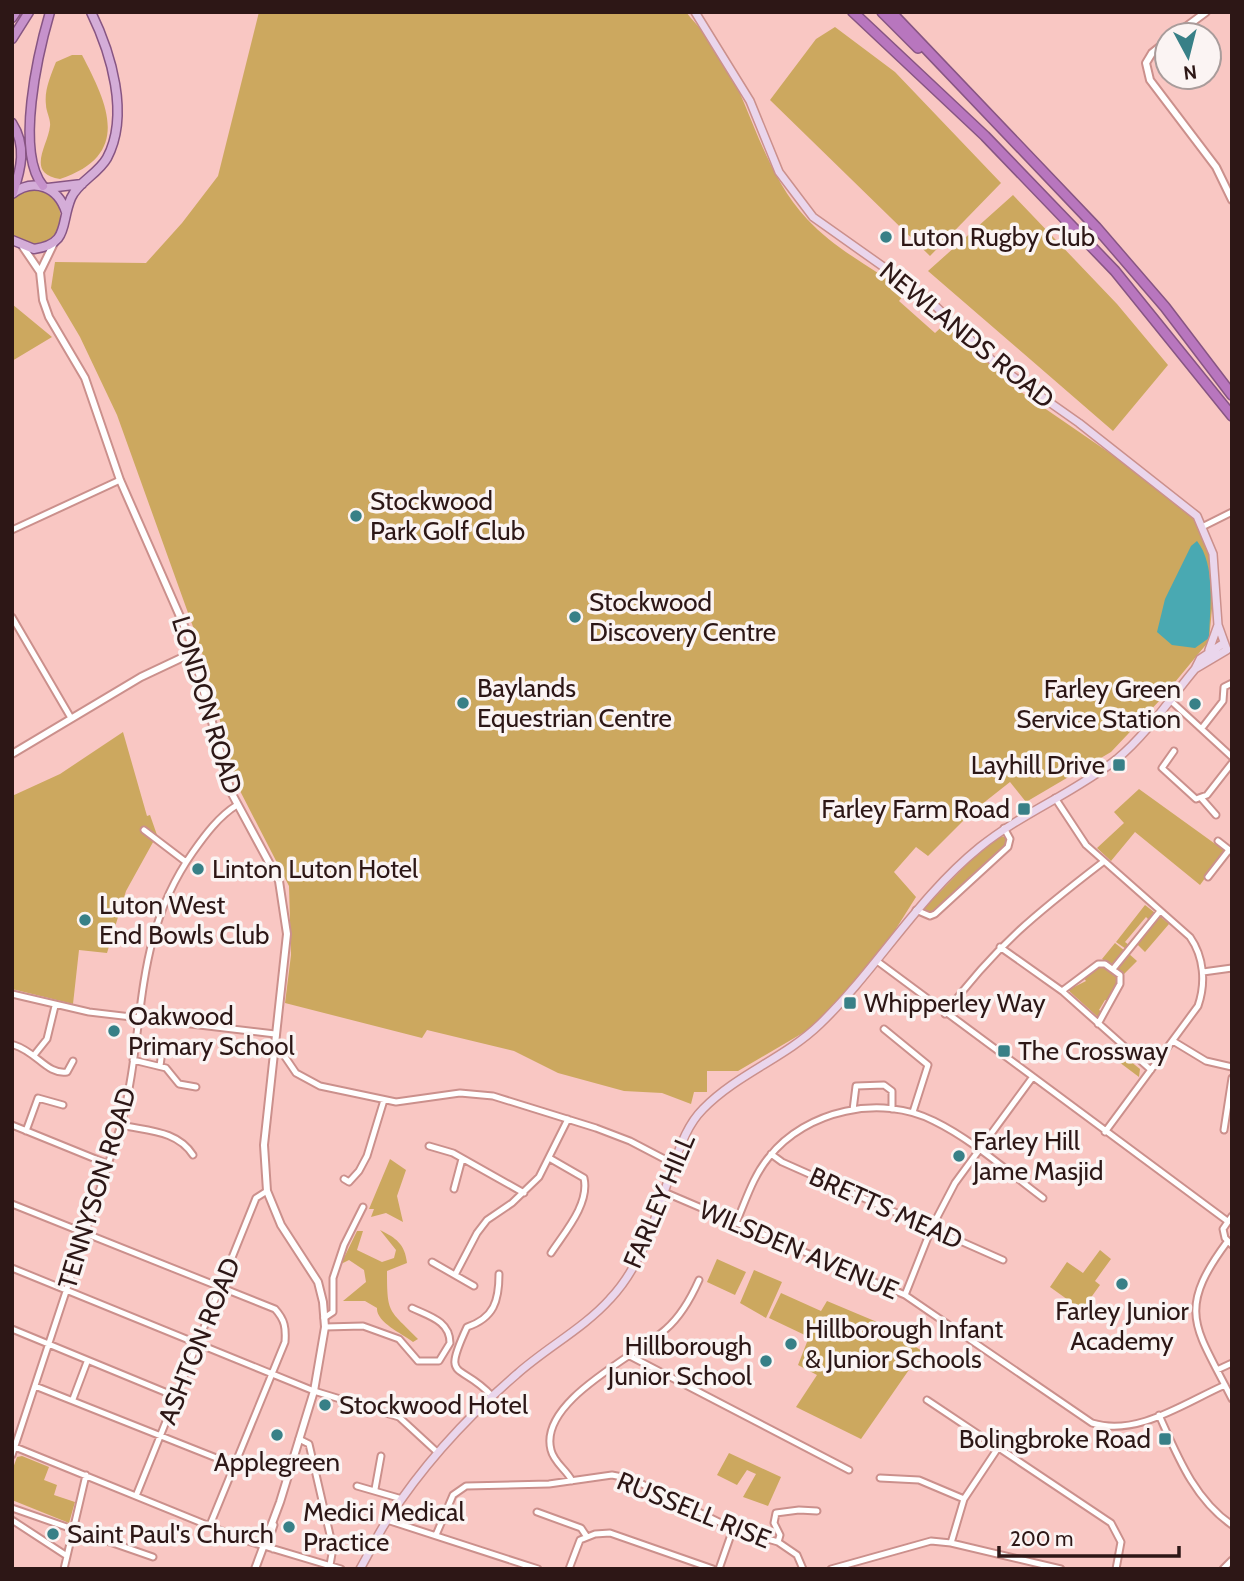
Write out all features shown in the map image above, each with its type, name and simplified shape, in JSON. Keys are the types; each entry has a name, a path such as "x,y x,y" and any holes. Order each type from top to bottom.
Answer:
{"highway":[{"path":"12,18 16,12"},
{"path":"12,38 29,12"},
{"path":"46,187 33,171 31,134 32,99 50,12"},
{"path":"853,12 985,136 1098,252 1184,353 1232,416"},
{"path":"881,12 1021,150"},
{"path":"891,12 1096,227 1148,286 1232,395"},
{"path":"12,123 19,136 22,153 12,194"}],"main road":[{"path":"12,240 23,247 44,248 54,243 64,229 72,195 105,161 114,140 116,121 110,66 91,12"},
{"name":"NEWLANDS ROAD","path":"695,12 750,101 779,173 813,216 926,297 998,366 1179,499 1204,526 1216,569 1218,625 1229,645"},
{"path":"12,194 27,186 82,184"},
{"path":"46,187 63,202 66,212"},
{"path":"1209,651 1218,625"},
{"name":"FARLEY HILL","path":"360,1569 387,1520 437,1452 492,1396 609,1300 634,1266 690,1126 706,1106 726,1088 815,1029 847,998 916,910 959,865 1004,828 1118,758 1170,700 1200,659 1209,651 1229,645"},
{"name":"FARLEY HILL","path":"1195,669 1229,645"}],"street":[{"path":"1153,52 1146,63 1147,72 1153,80"},
{"path":"1161,91 1216,167 1232,200"},
{"path":"40,272 54,243"},
{"name":"LONDON ROAD","path":"23,247 40,272 46,309 81,370 120,480 194,652 227,781 237,805 275,871 286,913 287,934 264,1145 267,1191 281,1225 318,1282 325,1327 314,1391 280,1502 255,1569"},
{"path":"12,530 120,480"},
{"path":"1204,526 1232,512"},
{"path":"12,617 71,718"},
{"path":"12,754 141,677 194,652"},
{"path":"1202,728 1223,701 1224,687 1232,683"},
{"path":"1170,700 1232,757"},
{"path":"1157,774 1174,751"},
{"path":"1202,799 1232,763"},
{"path":"1162,768 1192,797 1202,799 1216,815"},
{"path":"1055,798 1078,835 1103,862 1190,937 1196,947 1203,972 1198,1006 1105,1132"},
{"name":"TENNYSON ROAD","path":"12,1455 121,1125 151,935 171,885 186,862 223,815 237,805"},
{"path":"916,910 930,916 935,914 1008,847 1010,839 1004,828"},
{"path":"144,830 186,862"},
{"path":"1208,877 1231,851 1218,841"},
{"path":"945,1014 1000,947 1041,909 1103,862"},
{"path":"1113,969 1160,911"},
{"path":"1000,947 1062,991 1151,1070"},
{"path":"877,961 1105,1132 1229,1218 1223,1229 1230,1243 1201,1279 1195,1298 1195,1317 1232,1399"},
{"path":"1062,991 1098,964 1113,969 1119,975 1120,984 1098,1024"},
{"path":"1203,972 1232,968"},
{"path":"12,995 55,1006 275,1034"},
{"path":"35,1054 47,1039 55,1006"},
{"path":"884,1028 928,1065 913,1112"},
{"path":"1173,1041 1206,1061 1232,1067"},
{"path":"14,1045 35,1054 49,1069 60,1073 67,1072 73,1061"},
{"path":"274,1046 279,1048 302,1079 320,1086 384,1100 409,1102 460,1093 480,1094 568,1119 630,1141 674,1164"},
{"path":"160,1066 162,1051"},
{"path":"133,1060 160,1066 185,1086 196,1087"},
{"path":"905,1295 932,1227 956,1183 1032,1078"},
{"path":"1224,1130 1232,1078"},
{"path":"853,1110 854,1088 872,1085 890,1088 892,1109"},
{"path":"184,1093 185,1086"},
{"path":"26,1131 38,1098 63,1105"},
{"path":"355,1189 346,1181 359,1171 367,1156 384,1100"},
{"path":"736,1223 752,1183 771,1154 789,1137 814,1122 853,1110 892,1109 913,1112 933,1120 1043,1198"},
{"path":"455,1275 477,1233 487,1220 524,1193 551,1159 568,1119"},
{"path":"12,1125 108,1164"},
{"path":"121,1125 160,1130 187,1147 193,1155"},
{"path":"187,1147 195,1142"},
{"path":"429,1146 462,1159 524,1193"},
{"name":"BRETTS MEAD","path":"771,1154 782,1162 1003,1260"},
{"path":"454,1189 462,1159"},
{"path":"551,1159 584,1178 586,1185 580,1209 551,1254"},
{"name":"ASHTON ROAD","path":"136,1496 256,1198 267,1191"},
{"name":"WILSDEN AVENUE","path":"664,1192 905,1295 1092,1423 1128,1426 1225,1385"},
{"path":"12,1204 275,1309 282,1317 286,1329 285,1342 210,1525"},
{"path":"324,1318 333,1312 333,1278 344,1245 363,1207"},
{"path":"432,1262 474,1286"},
{"path":"12,1268 314,1391 399,1417 437,1452"},
{"path":"492,1396 478,1382 461,1373 454,1365 453,1357 467,1327 483,1322 499,1297 499,1274"},
{"path":"572,1482 551,1450 550,1433 557,1417 590,1382 662,1332 677,1317 699,1280"},
{"path":"325,1327 363,1326 399,1339 418,1361 439,1361 450,1343 448,1331 439,1321 412,1308"},
{"path":"12,1329 177,1397"},
{"path":"628,1355 849,1470"},
{"path":"72,1399 87,1362"},
{"path":"1217,1370 1232,1363"},
{"path":"35,1386 234,1465"},
{"path":"927,1400 1111,1523 1121,1542 1116,1569"},
{"path":"1159,1415 1189,1478 1232,1525"},
{"path":"299,1439 309,1444 333,1548 330,1565"},
{"path":"15,1447 263,1546 341,1569"},
{"path":"951,1542 964,1499 998,1448"},
{"path":"375,1489 380,1456"},
{"path":"64,1569 86,1475"},
{"name":"RUSSELL RISE","path":"436,1535 446,1509 459,1489 572,1482 612,1475 622,1476 733,1529 778,1542 797,1555 803,1569"},
{"path":"880,1478 919,1480 964,1499"},
{"path":"357,1486 375,1489 402,1499"},
{"path":"273,1549 270,1540 280,1502"},
{"path":"12,1508 153,1557"},
{"path":"778,1542 780,1535 774,1523 776,1513 817,1511"},
{"path":"537,1512 581,1528 587,1537"},
{"path":"12,1520 67,1556"},
{"path":"387,1520 538,1569"},
{"path":"719,1569 733,1529"},
{"path":"569,1569 577,1545 587,1537 620,1535 713,1569"},
{"path":"831,1569 917,1543 951,1542 1061,1569"},
{"path":"1223,1569 1232,1560"}],"shaded area":[{"path":"259,12 686,12 723,58 780,182 818,230 906,292 899,301 935,333 947,322 1021,392 1149,480 1201,525 1215,576 1209,641 1161,699 1111,752 1026,802 1010,782 972,812 928,856 916,847 894,872 916,897 875,962 813,1027 738,1071 707,1071 707,1092 694,1092 691,1104 662,1093 624,1091 558,1073 514,1051 427,1030 422,1038 285,1003 291,955 289,886 237,785 201,649 117,415 80,337 51,288 55,262 146,263 182,223 218,176"},
{"path":"835,27 895,72 1001,183 930,256 770,100 816,39"},
{"path":"72,55 82,55 99,91 108,126 106,142 98,156 83,169 60,179 49,176 41,165 50,126 46,94 56,62"},
{"path":"37,188 56,198 60,222 54,236 40,243 30,244 12,235 12,197"},
{"path":"1013,195 1117,304 1168,365 1113,431 928,271"},
{"path":"12,304 52,337 12,361"},
{"path":"123,732 147,816 150,815 157,835 126,891 107,953 79,950 73,1004 12,989 12,796 60,774"},
{"path":"1139,789 1225,851 1200,885 1135,832 1111,861 1097,848 1124,823 1114,812"},
{"path":"1001,836 1008,838 1005,845 936,911 926,912 924,908 974,857"},
{"path":"1145,905 1154,912 1150,921 1146,917 1125,942 1129,945 1126,949 1116,942"},
{"path":"1157,918 1162,918 1169,924 1145,952 1136,943"},
{"path":"1115,943 1125,951 1115,963 1109,964 1102,959"},
{"path":"1128,953 1137,961 1122,976 1117,967"},
{"path":"1099,965 1104,965 1119,980 1109,1001 1105,1000 1099,1010 1104,1013 1099,1018 1068,990 1086,981 1083,977"},
{"path":"1120,1053 1140,1069 1139,1077 1115,1059"},
{"path":"390,1159 406,1170 397,1196 403,1222 386,1213 371,1217 374,1209 369,1209"},
{"path":"380,1230 399,1242 406,1256 407,1263 387,1271 388,1296 395,1316 418,1339 413,1342 385,1323 377,1308 365,1301 343,1301 366,1282 364,1270 349,1260 341,1264 357,1231 363,1231 357,1250 382,1262 394,1258 396,1250"},
{"path":"1100,1250 1111,1259 1095,1281 1100,1285 1082,1310 1050,1287 1067,1262 1083,1273"},
{"path":"717,1259 746,1272 735,1295 707,1282"},
{"path":"754,1270 782,1282 766,1318 740,1303"},
{"path":"781,1293 821,1311 827,1301 877,1322 922,1351 861,1439 796,1407 817,1375 798,1365 809,1337 769,1318"},
{"path":"729,1453 781,1477 768,1506 743,1497 756,1474 747,1470 737,1485 717,1475"},
{"path":"22,1456 49,1467 44,1480 57,1485 54,1495 75,1502 69,1523 12,1500 12,1471 17,1457"}],"water":[{"path":"1197,541 1207,562 1211,601 1209,638 1195,648 1172,645 1157,632 1165,599 1191,546"}],"place":[{"name":"Luton Rugby Club","path":"886,237"},
{"name":"Stockwood Park Golf Club","path":"356,516"},
{"name":"Stockwood Discovery Centre","path":"575,617"},
{"name":"Baylands Equestrian Centre","path":"463,703"},
{"name":"Farley Green Service Station","path":"1195,704"},
{"name":"Layhill Drive","path":"1119,765"},
{"name":"Farley Farm Road","path":"1024,809"},
{"name":"Linton Luton Hotel","path":"198,869"},
{"name":"Luton West End Bowls Club","path":"85,920"},
{"name":"Whipperley Way","path":"850,1003"},
{"name":"Oakwood Primary School","path":"114,1031"},
{"name":"The Crossway","path":"1004,1051"},
{"name":"Farley Hill Jame Masjid","path":"959,1156"},
{"name":"Farley Junior Academy","path":"1122,1284"},
{"name":"Hillborough Infant & Junior Schools","path":"791,1344"},
{"name":"Hillborough Junior School","path":"766,1361"},
{"name":"Stockwood Hotel","path":"325,1405"},
{"name":"Applegreen","path":"277,1435"},
{"name":"Bolingbroke Road","path":"1165,1439"},
{"name":"Medici Medical Practice","path":"289,1527"},
{"name":"Saint Paul's Church","path":"53,1534"}]}
